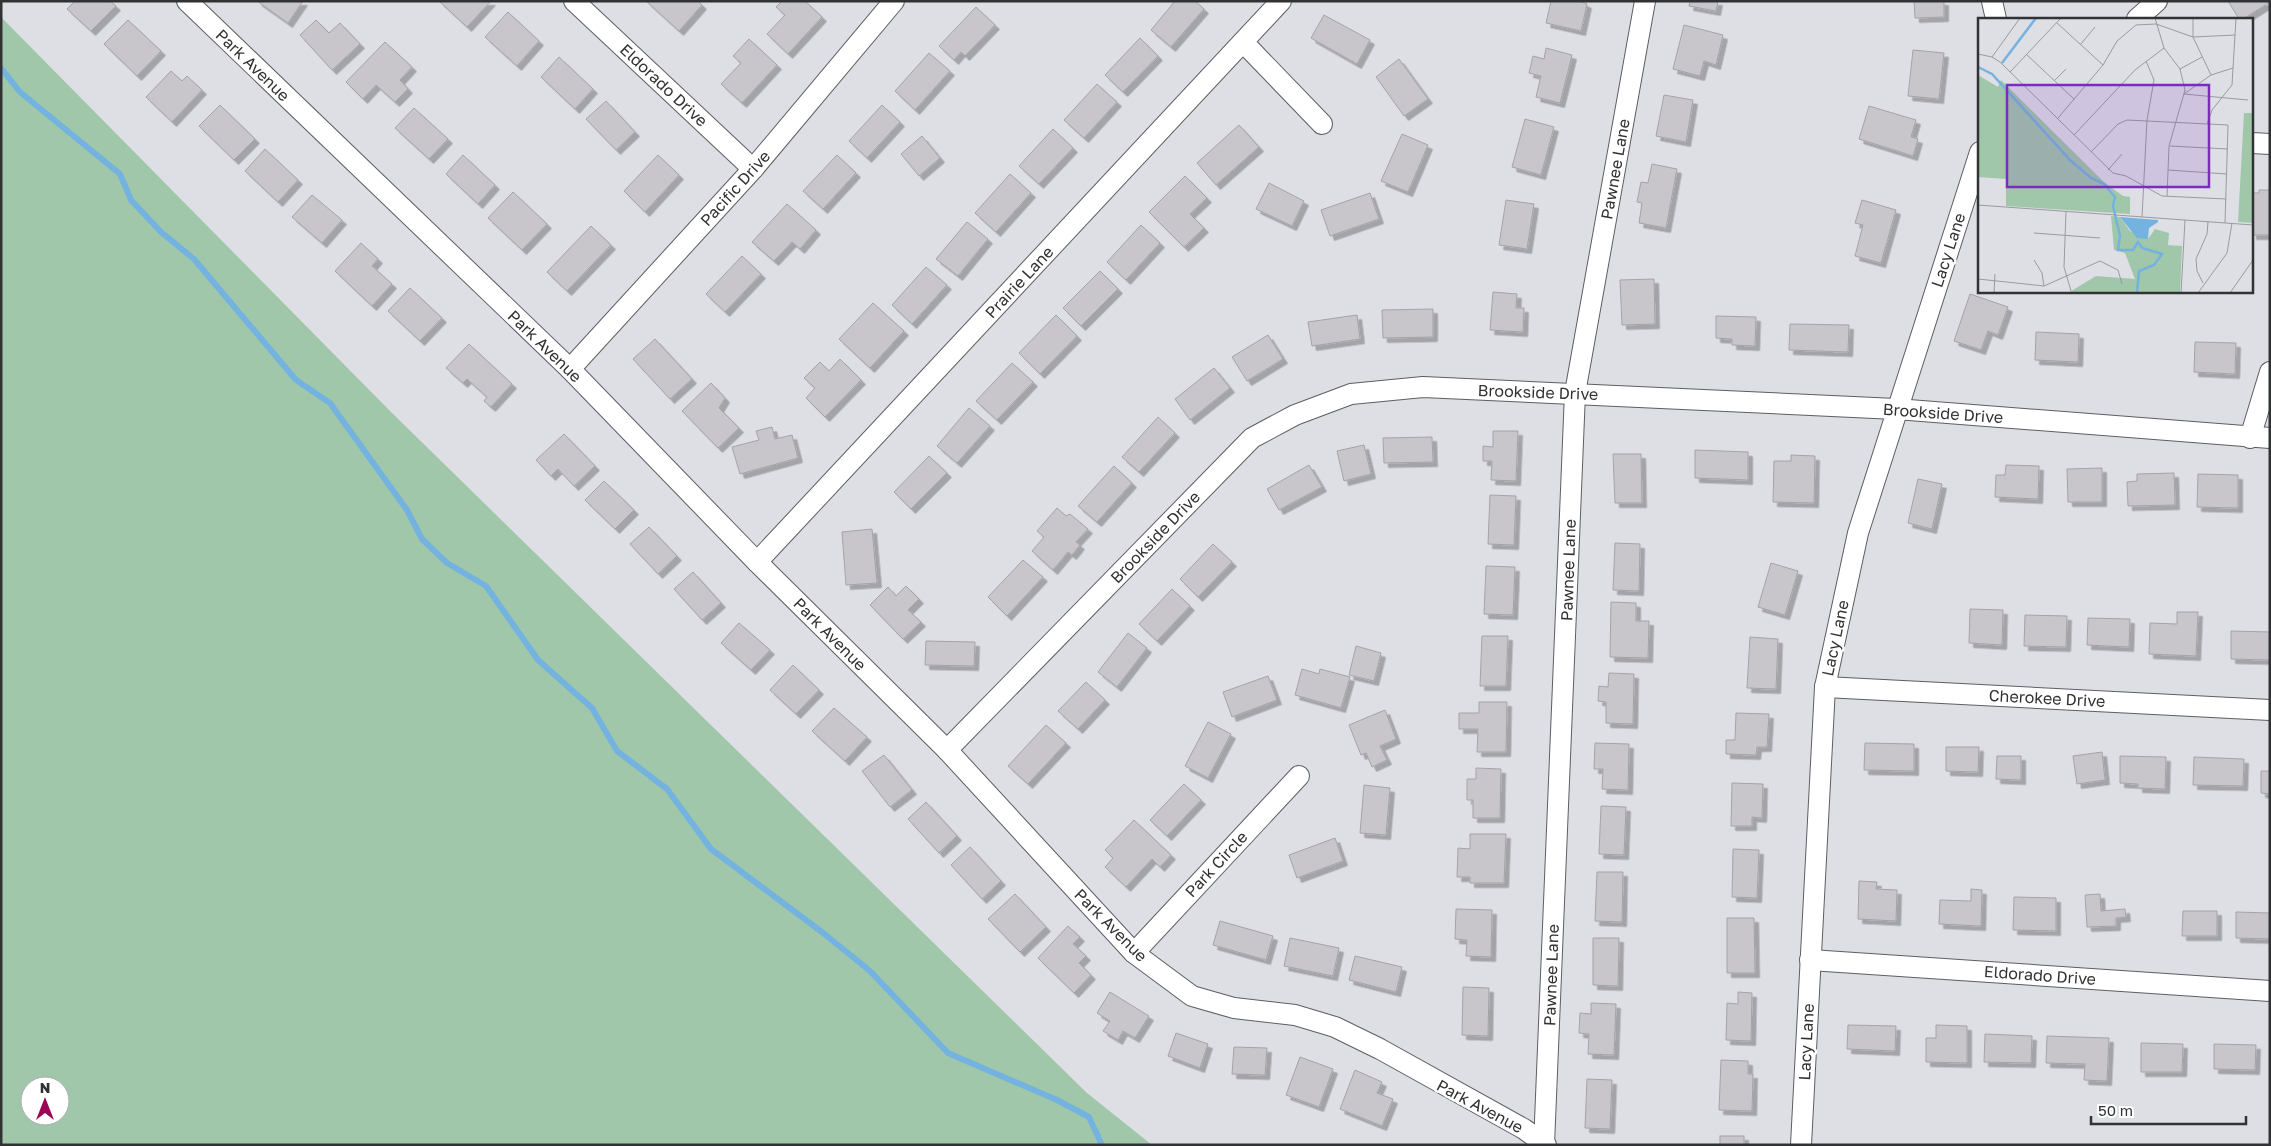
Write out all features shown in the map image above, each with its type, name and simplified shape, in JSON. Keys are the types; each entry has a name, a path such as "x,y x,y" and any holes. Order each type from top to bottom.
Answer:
{"street":[{"name":"Park Avenue","path":"187,1 570,369 757,562 947,750 1134,953 1192,996 1234,1008 1295,1015 1335,1027 1380,1049 1524,1129 1545,1144"},
{"name":"Eldorado Drive","path":"574,1 753,169"},
{"name":"Pacific Drive","path":"570,369 753,169 894,1"},
{"name":"Prairie Lane","path":"757,562 1281,1"},
{"name":"Pawnee Lane","path":"1545,1144 1575,393 1645,1"},
{"path":"1992,1 1996,18"},
{"path":"2138,18 2157,1"},
{"path":"1243,42 1322,124"},
{"path":"2254,143 2270,144"},
{"name":"Lacy Lane","path":"1801,1145 1825,687 1858,534 1896,409 1978,158"},
{"path":"2250,438 2270,372"},
{"name":"Brookside Drive","path":"947,750 1252,438 1296,415 1351,394 1424,388 1575,393 1896,409 2250,438 2270,438"},
{"name":"Cherokee Drive","path":"1825,687 2270,710"},
{"name":"Park Circle","path":"1134,953 1299,776"},
{"name":"Eldorado Drive","path":"1810,960 2270,991"}],"green space":[{"path":"1,17 391,412 1087,1093 1152,1145 1,1145"}],"building":[{"path":"75,1 110,1 116,6 91,31 67,9"},
{"path":"257,1 303,1 288,23"},
{"path":"439,1 491,1 467,27"},
{"path":"646,1 698,1 702,5 679,31"},
{"path":"782,1 805,1 822,17 788,54 767,34 785,15 776,7"},
{"path":"1175,1 1195,1 1204,9 1171,47 1151,30"},
{"path":"1551,1 1580,1 1587,4 1581,31 1546,23"},
{"path":"1690,1 1718,1 1716,11 1689,6"},
{"path":"1914,1 1944,1 1944,17 1915,18"},
{"path":"2228,1 2270,1 2245,18 2238,18"},
{"path":"976,7 995,25 965,56 961,52 954,60 939,46"},
{"path":"508,12 539,41 517,66 485,37"},
{"path":"1324,15 1370,40 1357,64 1311,38"},
{"path":"128,20 161,51 137,76 104,44"},
{"path":"316,20 329,33 340,23 360,44 332,70 300,35"},
{"path":"1684,25 1723,35 1716,65 1704,61 1700,76 1673,69"},
{"path":"1140,38 1158,56 1123,92 1105,75"},
{"path":"749,39 777,65 742,103 721,84 741,63 733,56"},
{"path":"385,42 412,67 400,80 408,89 395,102 376,85 363,99 346,82"},
{"path":"1546,48 1572,55 1560,103 1536,97 1541,76 1529,73 1533,56 1544,59"},
{"path":"1913,50 1944,53 1939,99 1908,96"},
{"path":"929,53 950,71 915,110 895,91"},
{"path":"559,57 593,89 575,109 541,77"},
{"path":"1399,59 1428,99 1404,116 1376,77"},
{"path":"171,71 182,81 187,76 202,90 172,122 146,97"},
{"path":"1097,84 1117,102 1084,138 1064,120"},
{"path":"1664,95 1693,100 1686,142 1656,136"},
{"path":"606,101 635,132 616,150 586,119"},
{"path":"220,105 255,139 234,160 199,126"},
{"path":"882,105 900,122 867,158 849,141"},
{"path":"1869,106 1916,120 1911,137 1918,139 1913,156 1859,139"},
{"path":"414,108 448,139 429,159 395,128"},
{"path":"1525,119 1554,127 1541,175 1512,167"},
{"path":"1239,125 1259,147 1216,185 1197,163"},
{"path":"1053,129 1073,148 1039,184 1019,166"},
{"path":"1402,134 1428,145 1408,192 1381,181"},
{"path":"922,136 940,158 919,176 901,154"},
{"path":"265,149 298,180 278,202 245,171"},
{"path":"463,155 495,185 478,204 446,174"},
{"path":"658,155 679,175 645,212 624,191"},
{"path":"837,155 856,173 823,209 803,191"},
{"path":"1652,164 1677,169 1666,228 1639,223 1642,203 1637,202 1641,182 1648,183"},
{"path":"1010,174 1031,193 996,232 975,213"},
{"path":"1185,176 1207,198 1190,214 1204,228 1184,247 1149,212"},
{"path":"1269,183 1304,201 1292,226 1256,209"},
{"path":"2259,190 2270,190 2270,235 2254,235 2254,193 2259,193"},
{"path":"513,192 547,224 522,250 488,218"},
{"path":"1370,193 1379,219 1330,236 1321,210"},
{"path":"312,195 342,220 322,243 292,217"},
{"path":"1506,200 1534,204 1527,249 1499,245"},
{"path":"1862,200 1896,210 1881,263 1855,256 1863,225 1855,223"},
{"path":"787,204 816,230 800,249 792,242 774,261 752,242"},
{"path":"967,222 988,239 958,276 936,259"},
{"path":"1141,225 1160,243 1126,280 1107,262"},
{"path":"591,226 611,245 567,291 547,272"},
{"path":"361,243 378,259 372,266 392,284 372,306 335,271"},
{"path":"742,256 761,274 725,312 706,294"},
{"path":"926,267 947,285 912,324 892,305"},
{"path":"1100,271 1118,289 1081,326 1063,308"},
{"path":"1654,279 1655,324 1622,325 1620,280"},
{"path":"410,288 442,318 420,341 388,311"},
{"path":"1493,292 1517,294 1516,308 1524,308 1523,332 1490,330"},
{"path":"1970,294 2008,307 1998,335 1988,331 1981,350 1954,341"},
{"path":"873,303 904,331 870,368 839,339"},
{"path":"1433,309 1433,337 1383,338 1382,310"},
{"path":"1056,315 1077,336 1040,374 1019,353"},
{"path":"1357,315 1360,339 1312,346 1308,322"},
{"path":"1716,316 1756,317 1755,346 1732,345 1732,339 1716,338"},
{"path":"1790,324 1849,325 1848,352 1789,350"},
{"path":"2036,332 2079,334 2078,362 2035,360"},
{"path":"1268,335 1283,359 1247,381 1232,357"},
{"path":"655,339 692,379 670,399 633,359"},
{"path":"2195,342 2236,343 2235,374 2194,372"},
{"path":"469,344 512,384 491,407 484,401 487,397 467,379 463,383 446,368"},
{"path":"840,359 861,380 825,417 806,398 815,388 804,378 820,362 829,371"},
{"path":"1012,363 1033,382 997,420 976,401"},
{"path":"1214,368 1230,388 1190,420 1175,399"},
{"path":"711,383 725,398 719,408 739,428 718,448 682,411"},
{"path":"969,408 990,426 957,463 937,446"},
{"path":"1158,417 1175,433 1139,472 1122,457"},
{"path":"772,427 775,439 792,435 798,458 740,474 732,447 759,440 756,431"},
{"path":"1493,431 1518,431 1516,481 1491,480 1492,461 1483,461 1483,446 1493,447"},
{"path":"564,434 595,466 574,486 558,469 551,476 536,460"},
{"path":"1432,437 1433,462 1384,463 1383,438"},
{"path":"1364,445 1371,474 1344,481 1337,451"},
{"path":"1695,450 1748,452 1748,480 1695,478"},
{"path":"1613,454 1641,454 1642,503 1615,503"},
{"path":"1791,455 1815,456 1814,503 1773,502 1774,461 1791,461"},
{"path":"929,456 947,473 911,509 894,492"},
{"path":"1309,465 1322,487 1279,510 1267,489"},
{"path":"2006,465 2039,466 2038,499 1995,497 1996,475 2005,475"},
{"path":"1114,466 1132,483 1097,522 1078,506"},
{"path":"2102,468 2102,502 2068,502 2067,469"},
{"path":"2174,473 2175,505 2128,506 2127,482 2137,481 2137,474"},
{"path":"2198,474 2238,475 2238,508 2197,507"},
{"path":"1918,479 1942,484 1932,529 1908,523"},
{"path":"604,481 634,510 615,529 585,500"},
{"path":"1490,495 1516,496 1514,545 1488,544"},
{"path":"1057,508 1066,516 1070,514 1088,529 1076,542 1080,545 1072,555 1068,552 1053,570 1032,551 1044,537 1037,531"},
{"path":"649,527 677,556 658,574 630,544"},
{"path":"872,529 877,583 846,585 842,532"},
{"path":"1615,543 1640,544 1639,591 1613,590"},
{"path":"1213,544 1232,562 1198,597 1180,579"},
{"path":"1023,560 1043,577 1007,616 988,597"},
{"path":"1771,563 1798,571 1785,615 1758,607"},
{"path":"1486,566 1515,567 1513,615 1484,614"},
{"path":"693,572 721,603 702,620 674,589"},
{"path":"906,586 919,599 908,610 921,622 903,639 870,605 888,587 896,596"},
{"path":"1172,589 1190,606 1157,641 1139,624"},
{"path":"1611,602 1636,603 1636,621 1649,621 1648,658 1610,657"},
{"path":"1970,609 2003,610 2002,645 1969,643"},
{"path":"2177,612 2198,612 2196,656 2149,654 2150,623 2177,624"},
{"path":"2025,615 2067,616 2066,647 2024,646"},
{"path":"2088,618 2130,619 2129,647 2087,645"},
{"path":"739,623 770,650 751,670 721,643"},
{"path":"2231,631 2270,632 2270,660 2231,659"},
{"path":"1128,633 1147,648 1117,687 1098,672"},
{"path":"1482,636 1508,636 1506,686 1480,686"},
{"path":"1750,637 1778,639 1776,689 1747,688"},
{"path":"926,641 975,642 974,666 925,665"},
{"path":"1356,646 1381,653 1374,681 1349,675"},
{"path":"793,665 819,690 796,714 770,690"},
{"path":"1302,669 1319,674 1320,669 1350,677 1341,708 1295,695"},
{"path":"1609,673 1634,674 1633,724 1606,723 1606,702 1598,701 1599,686 1608,687"},
{"path":"1268,676 1277,700 1232,717 1223,692"},
{"path":"1086,682 1105,700 1078,729 1058,711"},
{"path":"1479,702 1507,702 1506,752 1477,752 1478,729 1459,729 1459,713 1479,713"},
{"path":"834,708 867,737 845,761 812,731"},
{"path":"1385,710 1396,739 1380,746 1387,760 1372,767 1366,753 1361,755 1349,725"},
{"path":"1736,713 1769,714 1767,747 1757,747 1756,755 1726,754 1726,740 1735,740"},
{"path":"1208,722 1231,734 1208,778 1185,766"},
{"path":"1046,725 1066,743 1028,784 1008,766"},
{"path":"1595,743 1629,744 1628,790 1602,789 1603,769 1594,769"},
{"path":"1865,743 1914,744 1914,771 1864,770"},
{"path":"1946,747 1979,747 1978,772 1946,771"},
{"path":"2102,752 2105,780 2077,784 2073,756"},
{"path":"884,755 912,790 890,807 862,771"},
{"path":"1997,756 2021,756 2021,780 1996,779"},
{"path":"2120,756 2166,757 2165,789 2138,788 2138,784 2120,783"},
{"path":"2194,757 2244,759 2243,786 2193,785"},
{"path":"1476,768 1501,769 1500,818 1473,818 1473,800 1467,800 1467,779 1476,779"},
{"path":"2261,771 2270,771 2270,794 2261,793"},
{"path":"1732,783 1763,784 1762,818 1752,817 1752,826 1731,826"},
{"path":"1184,784 1201,800 1167,836 1150,820"},
{"path":"1364,785 1390,788 1386,835 1360,833"},
{"path":"926,802 957,836 939,853 908,819"},
{"path":"1601,806 1626,807 1624,855 1599,854"},
{"path":"1134,820 1171,855 1160,867 1152,859 1126,887 1105,867 1113,858 1105,850"},
{"path":"1470,834 1506,834 1504,883 1470,883 1470,877 1457,877 1458,848 1470,849"},
{"path":"1335,838 1343,861 1297,878 1289,855"},
{"path":"970,847 1001,881 982,899 951,865"},
{"path":"1733,849 1759,850 1757,898 1732,897"},
{"path":"1597,872 1623,872 1622,922 1595,921"},
{"path":"1859,881 1877,882 1876,889 1897,890 1896,921 1858,919"},
{"path":"1971,889 1982,890 1981,926 1939,924 1940,900 1971,901"},
{"path":"1015,894 1046,927 1020,952 988,919"},
{"path":"2100,894 2101,911 2125,909 2126,917 2116,918 2116,926 2087,927 2085,895"},
{"path":"2014,897 2056,898 2056,931 2013,930"},
{"path":"1456,909 1492,910 1491,957 1466,956 1467,940 1455,939"},
{"path":"2183,911 2217,911 2217,936 2182,936"},
{"path":"2236,912 2270,913 2270,939 2236,938"},
{"path":"1727,918 1754,918 1755,973 1727,973"},
{"path":"1220,921 1273,936 1266,960 1213,945"},
{"path":"1068,926 1080,937 1073,944 1086,956 1079,963 1091,975 1074,993 1038,958"},
{"path":"1290,938 1339,948 1333,976 1284,966"},
{"path":"1593,938 1619,938 1618,986 1593,985"},
{"path":"1355,956 1402,967 1396,992 1349,980"},
{"path":"1463,987 1489,988 1488,1036 1462,1035"},
{"path":"1110,992 1149,1016 1135,1038 1123,1031 1118,1040 1103,1031 1110,1021 1097,1013"},
{"path":"1738,992 1752,993 1751,1041 1726,1040 1727,1003 1738,1004"},
{"path":"1591,1003 1616,1004 1614,1055 1588,1054 1589,1034 1579,1033 1580,1013 1591,1014"},
{"path":"1848,1025 1896,1026 1895,1051 1847,1049"},
{"path":"1936,1025 1967,1026 1967,1063 1926,1062 1926,1038 1936,1038"},
{"path":"1176,1033 1208,1044 1200,1068 1168,1056"},
{"path":"1985,1034 2032,1036 2031,1063 1984,1062"},
{"path":"2047,1036 2109,1038 2107,1081 2084,1080 2085,1064 2046,1063"},
{"path":"2141,1043 2183,1044 2182,1072 2141,1072"},
{"path":"2214,1044 2256,1045 2255,1070 2214,1069"},
{"path":"1234,1047 1267,1048 1265,1075 1232,1074"},
{"path":"1300,1057 1333,1069 1319,1107 1286,1095"},
{"path":"1721,1060 1748,1061 1748,1074 1753,1074 1752,1111 1719,1110"},
{"path":"1355,1070 1382,1082 1377,1093 1393,1099 1382,1126 1340,1109"},
{"path":"1587,1079 1612,1080 1610,1129 1585,1128"},
{"path":"1720,1136 1744,1136 1744,1145 1720,1145"}],"waterway":[{"path":"1,68 20,92 120,174 131,200 161,232 194,259 296,380 330,403 407,510 422,539 447,563 486,586 538,660 592,708 617,751 667,789 711,849 822,932 870,971 948,1053 1057,1100 1089,1117 1102,1145"}]}
